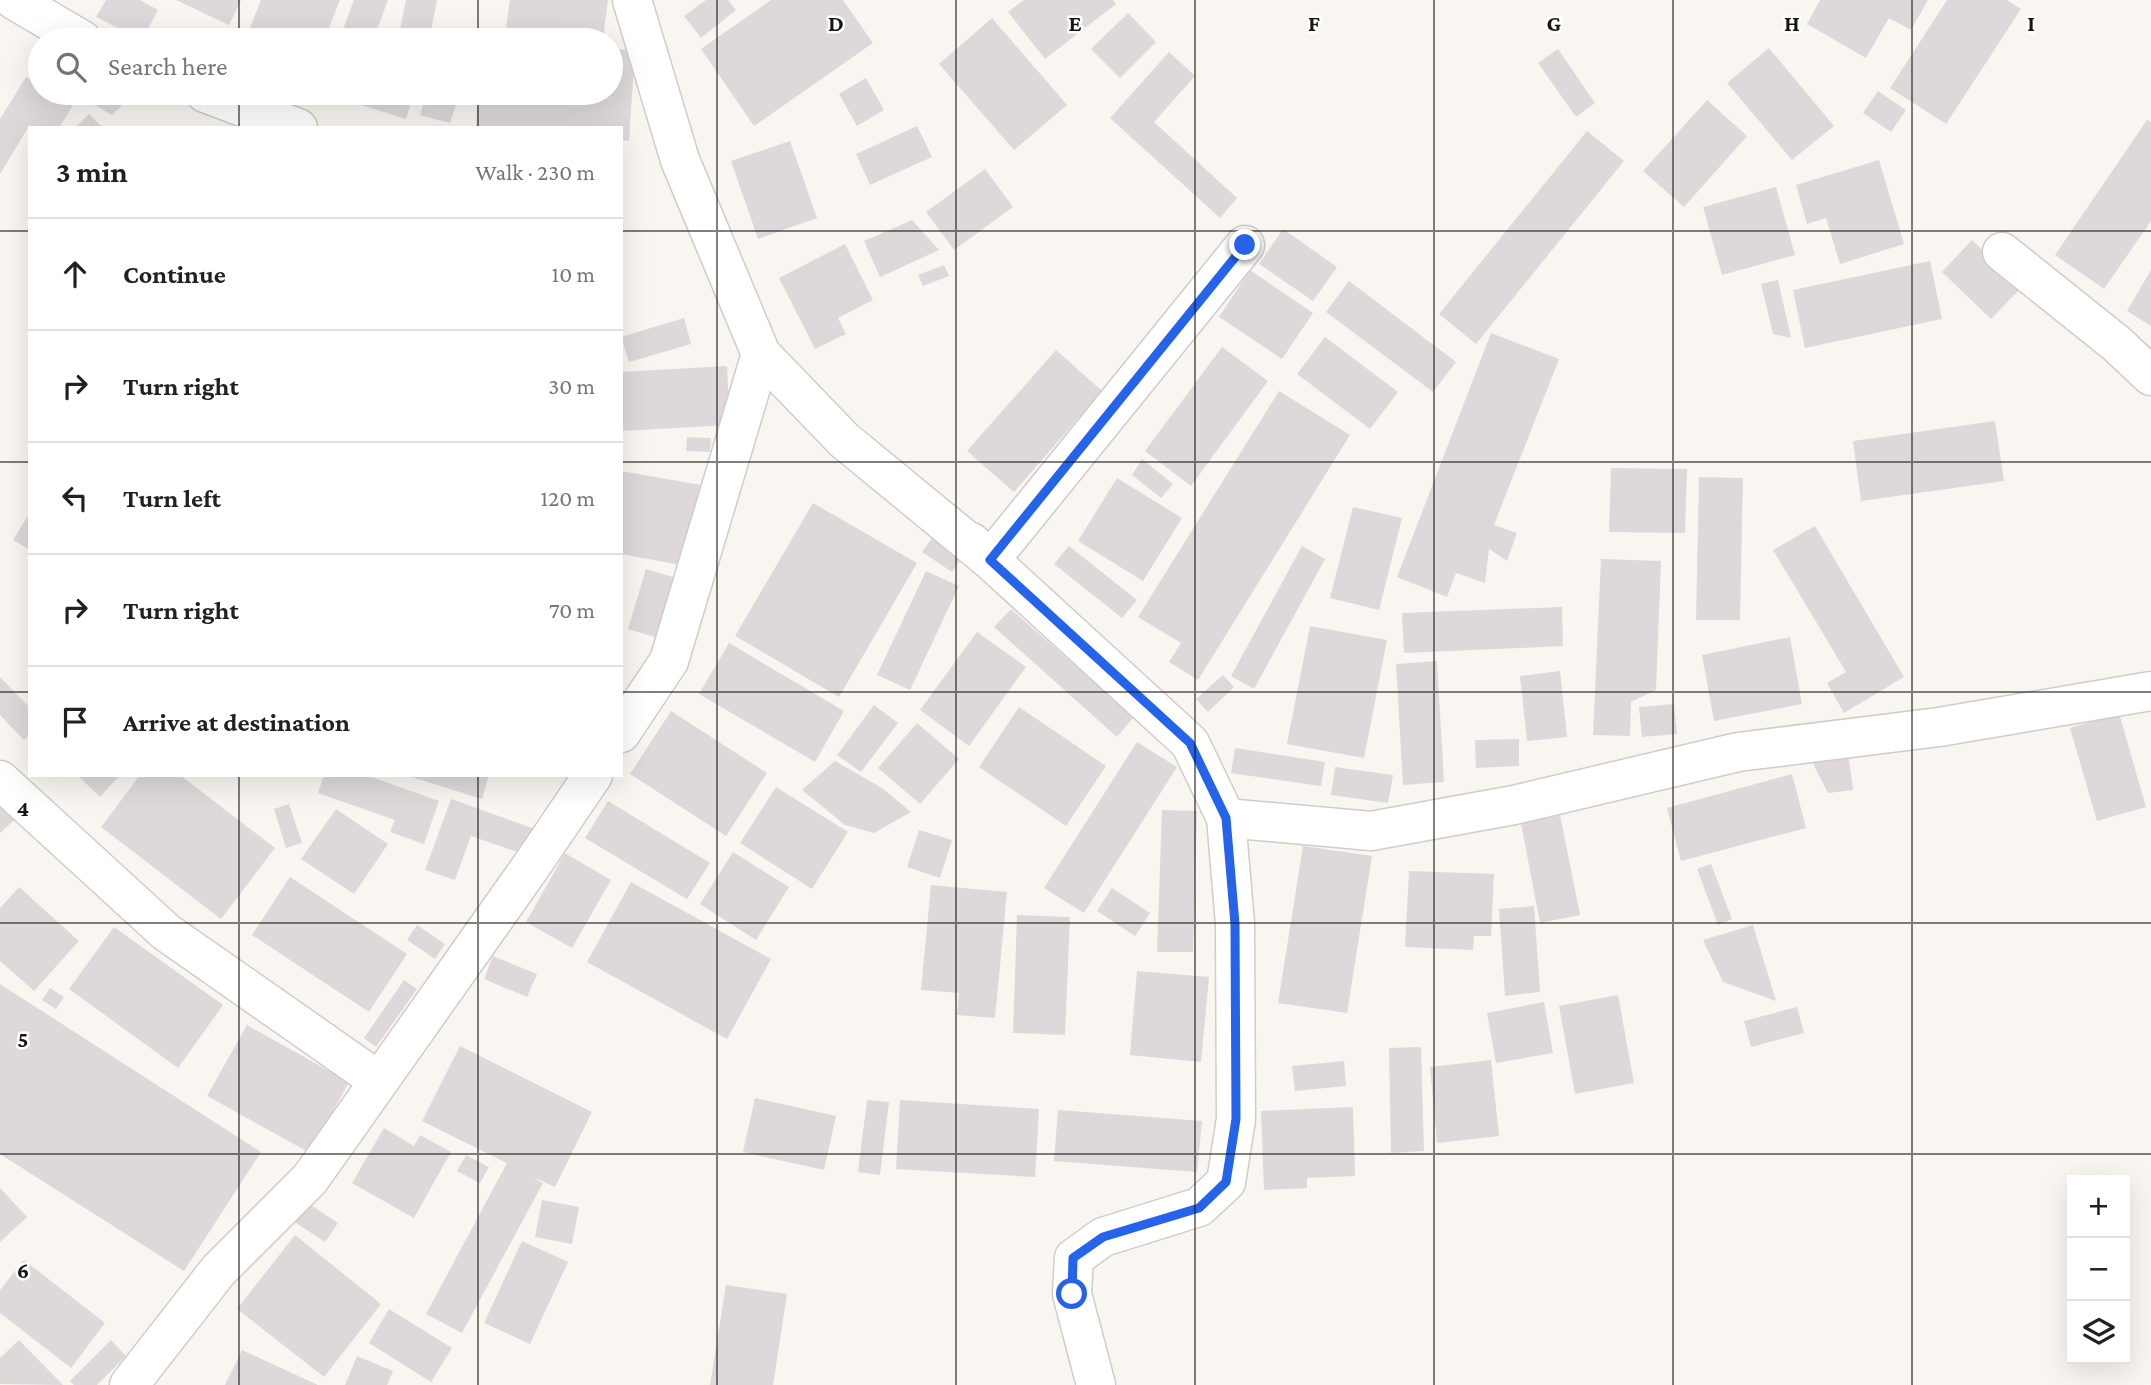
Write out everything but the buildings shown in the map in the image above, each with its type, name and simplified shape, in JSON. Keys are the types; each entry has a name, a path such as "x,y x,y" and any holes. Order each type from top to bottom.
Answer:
{"street":[{"path":"14,0 62,28"},
{"path":"632,0 651,64 757,345 1190,743 1226,818 1235,924 1236,1119 1226,1182 1199,1208 1103,1237 1073,1258 1072,1294 1096,1385"},
{"path":"237,105 293,126"},
{"path":"990,560 1245,245"},
{"path":"2003,252 2117,344 2151,376"},
{"path":"623,730 669,662 757,345"},
{"path":"1226,818 1371,831 1514,805 1738,752 1939,727 2151,691"},
{"path":"129,1385 218,1271 310,1179 592,777"},
{"path":"0,780 166,932 379,1081"}],"route":[{"path":"1072,1294 1073,1258 1103,1237 1199,1208 1226,1182 1236,1119 1235,924 1226,818 1190,743 990,560 1245,245"}]}
